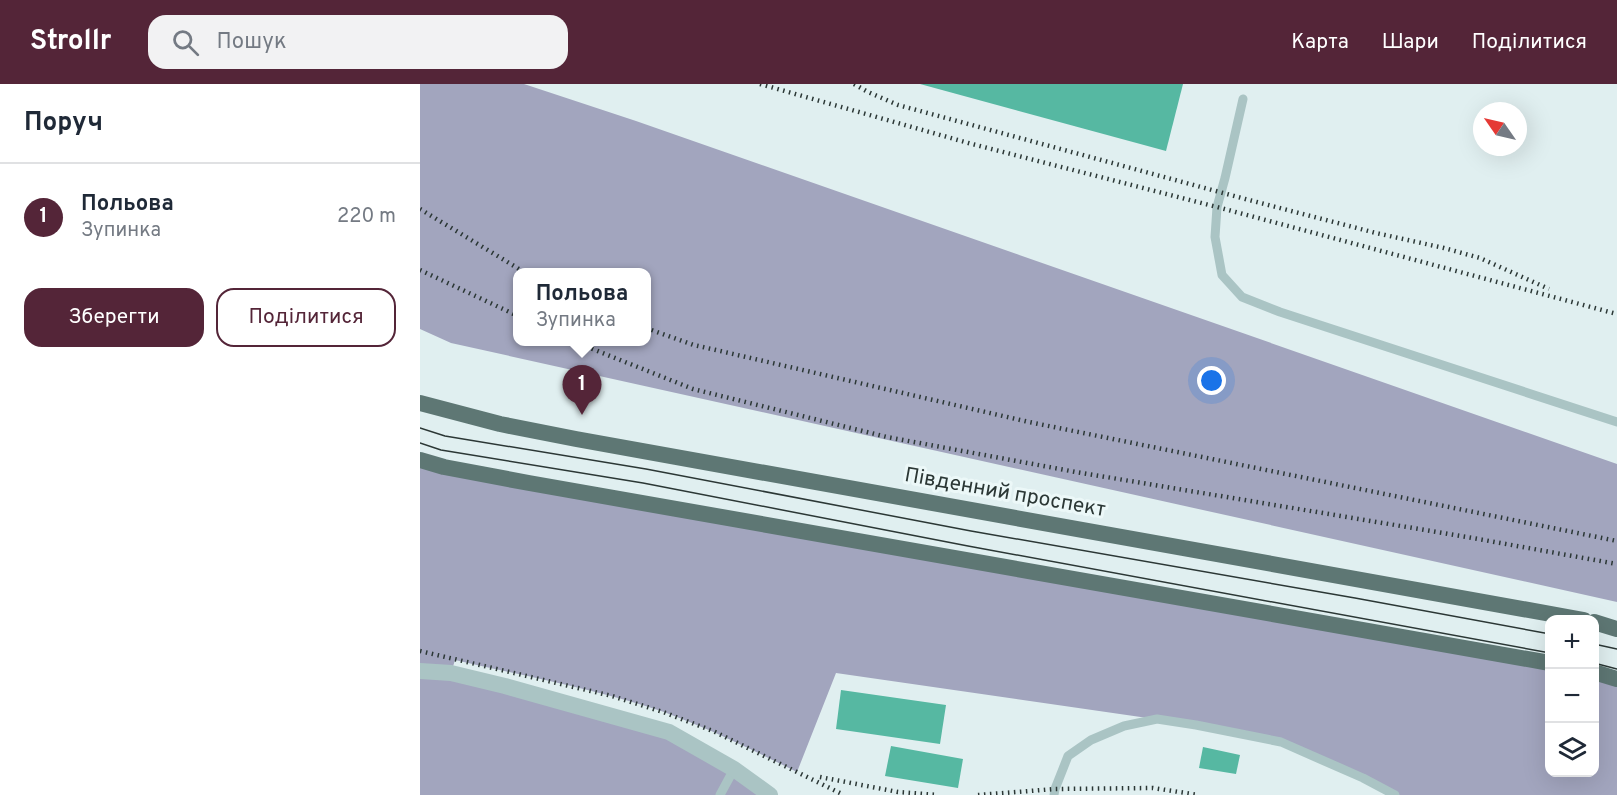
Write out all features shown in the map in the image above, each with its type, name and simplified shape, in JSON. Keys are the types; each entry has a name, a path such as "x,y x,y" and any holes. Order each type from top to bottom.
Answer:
{"main road":[{"name":"Південний проспект","path":"420,403 500,424 576,439 1556,615"},
{"path":"420,460 444,467 529,483 1545,662"},
{"path":"1599,624 1617,629"},
{"path":"1599,674 1617,679"}],"street":[{"path":"420,671 451,673 505,686 669,732 734,769 770,795"}],"lane":[{"path":"1243,99 1216,207 1215,237 1222,275 1242,297 1280,312 1617,422"},
{"path":"1054,795 1068,756 1091,740 1124,726 1157,719 1281,742 1363,778 1395,795"},
{"path":"720,795 734,769"}],"shaded area":[{"path":"420,84 524,84 636,121 1617,464 1617,602 451,343 420,329"},
{"path":"420,460 1545,662 1545,777 1599,777 1599,673 1617,679 1617,795 1395,795 1281,742 1196,725 836,673 797,772 715,733 664,712 586,690 455,660 451,673 669,732 770,795 420,795"}],"building":[{"path":"920,84 1183,84 1166,151"},
{"path":"841,690 946,705 940,744 836,729"},
{"path":"891,746 963,759 958,788 885,776"},
{"path":"1203,747 1240,755 1236,774 1199,768"}],"tram line":[{"path":"420,428 445,436 646,469 971,531 1545,633"},
{"path":"420,443 441,450 643,483 968,546 1545,652"},
{"path":"1599,645 1617,649"},
{"path":"1599,664 1617,669"}],"railway":[{"path":"760,84 972,144 1617,314"},
{"path":"854,84 898,105 1249,200 1480,258 1549,289"},
{"path":"420,209 517,268"},
{"path":"420,270 513,314"},
{"path":"651,330 694,345 1029,422 1617,541"},
{"path":"585,346 693,389 887,437 1076,472 1617,564"},
{"path":"420,651 612,696 663,712 713,731 844,795"},
{"path":"820,777 898,792 938,795"},
{"path":"978,795 1055,789 1153,788 1199,795"}],"place":[{"name":"Польова","path":"582,415"}]}
